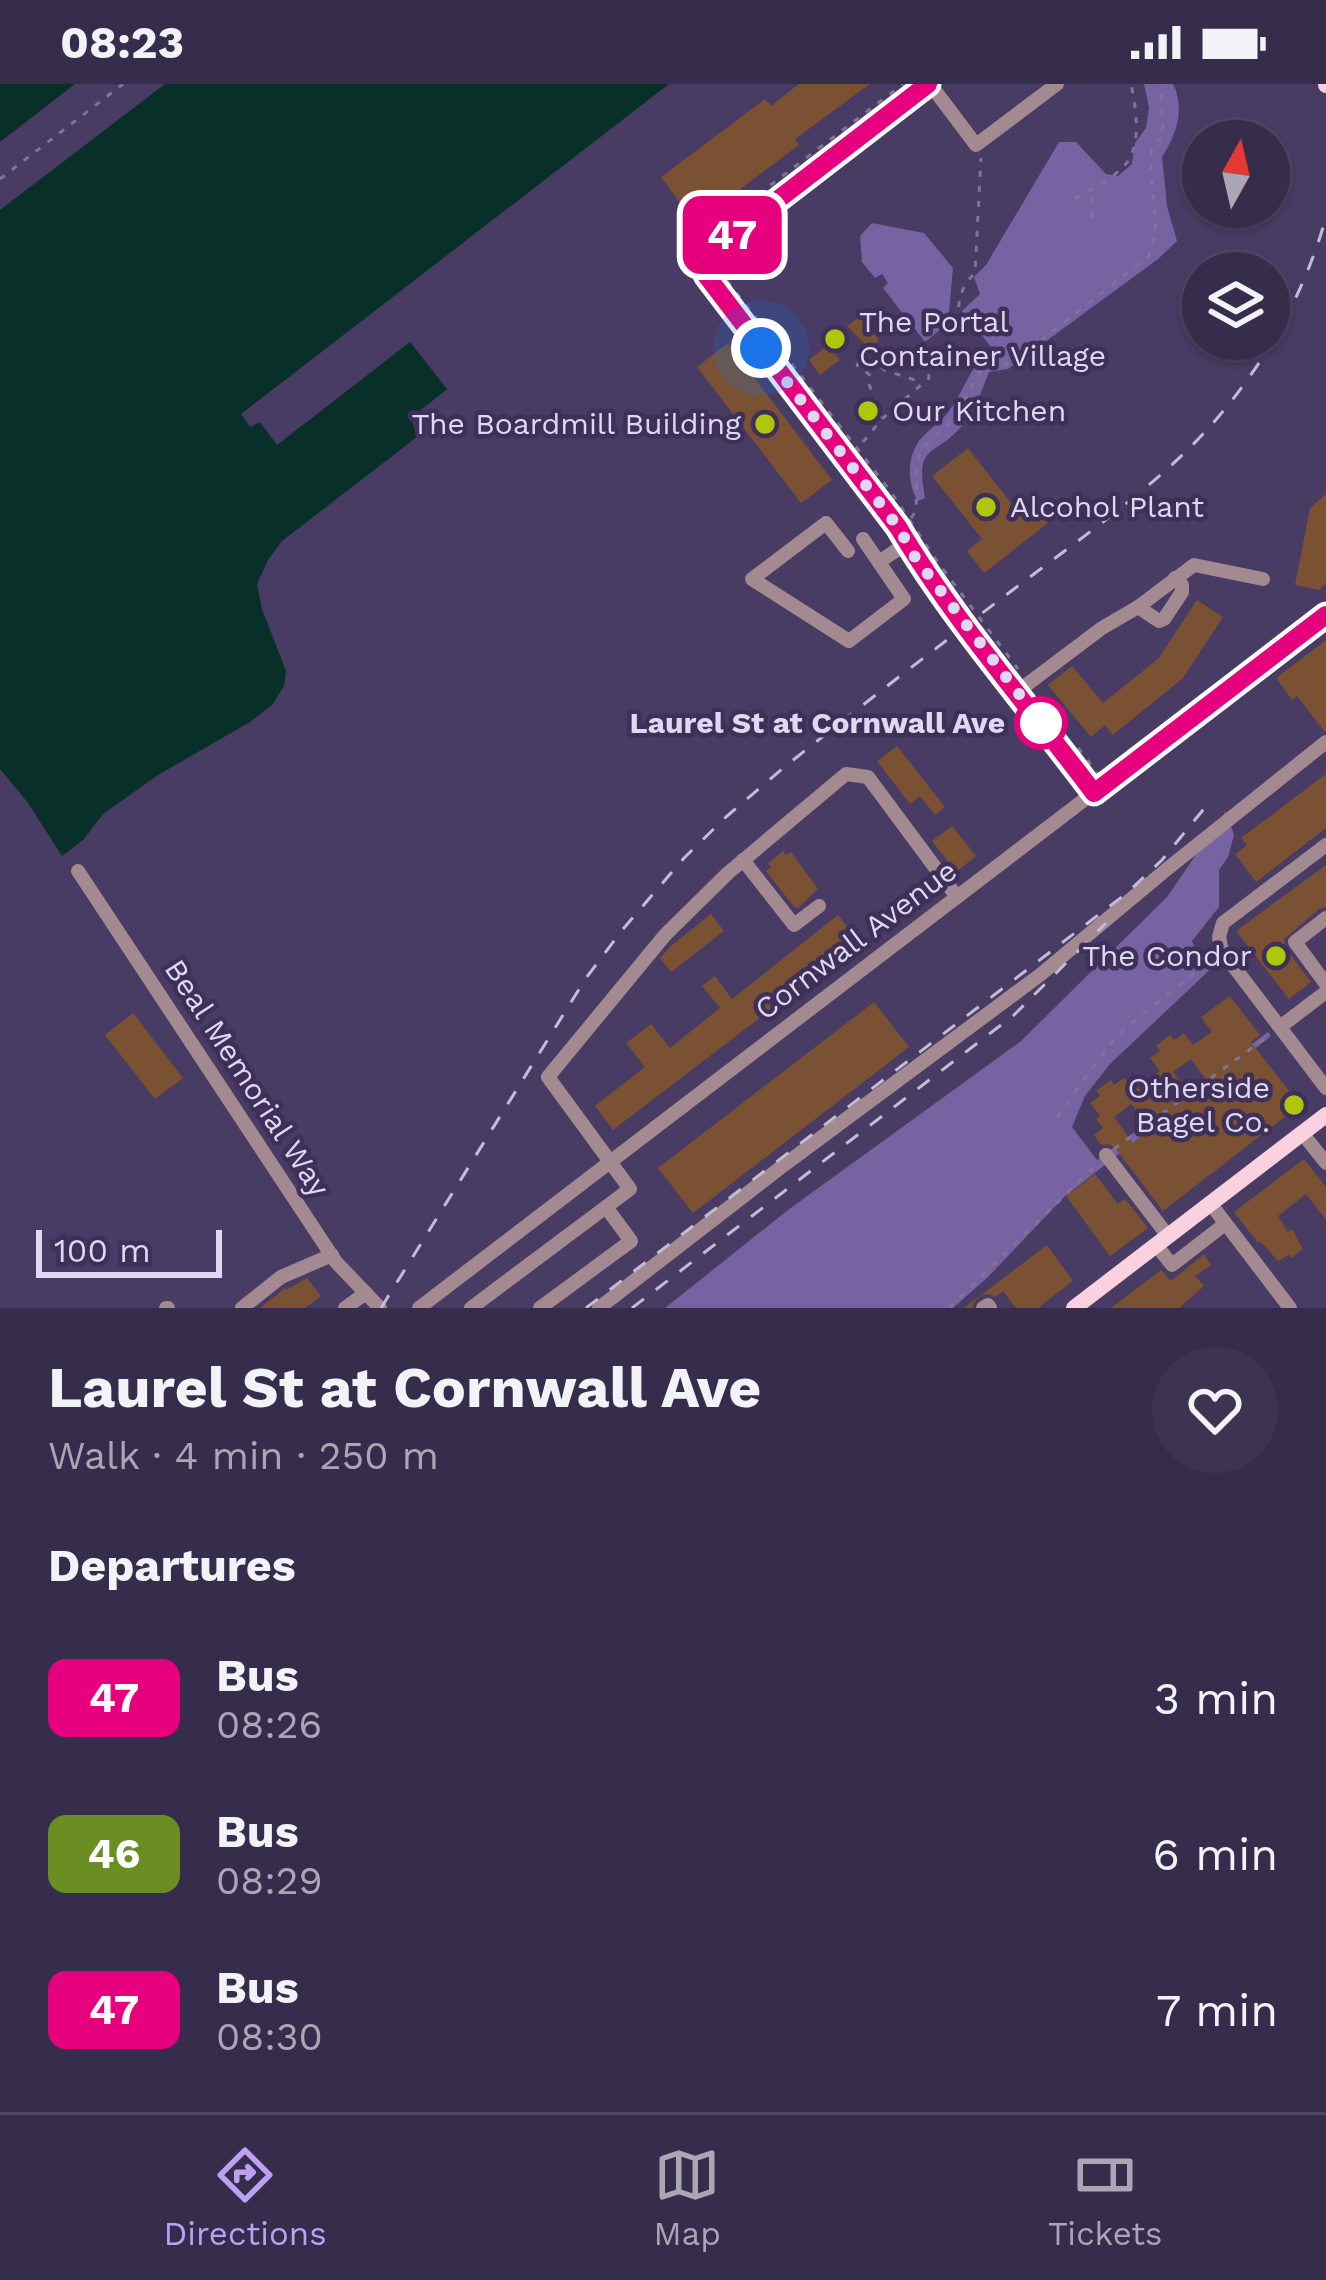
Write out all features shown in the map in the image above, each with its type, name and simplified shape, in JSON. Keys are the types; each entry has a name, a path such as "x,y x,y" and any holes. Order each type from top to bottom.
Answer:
{"main road":[{"path":"1074,1308 1326,1114"}],"street":[{"path":"1057,84 976,145 929,84 710,252 705,266 706,275 1094,793"},
{"path":"848,551 826,523 752,579 849,641 904,599 863,539"},
{"path":"879,562 907,543"},
{"path":"1017,692 1194,565 1263,579"},
{"path":"1138,607 1163,619 1182,592 1175,578"},
{"name":"Cornwall Avenue","path":"419,1308 1326,615"},
{"path":"599,1308 1040,975 1326,742"},
{"path":"471,1308 630,1189 548,1077 665,935 743,860 846,774 868,777 957,897"},
{"path":"1326,845 1222,923 1219,938 1222,951 1326,1088"},
{"path":"743,860 794,925 819,906"},
{"name":"Beal Memorial Way","path":"78,871 334,1259 380,1308"},
{"path":"1280,1027 1326,988 1295,942 1326,918"},
{"path":"1302,1133 1326,1163"},
{"path":"1106,1155 1162,1240 1172,1264 1225,1224"},
{"path":"1210,1204 1289,1308"},
{"path":"540,1308 631,1241 606,1207"},
{"path":"242,1308 281,1277 334,1259"},
{"path":"346,1308 366,1293"}],"path":[{"path":"0,179 123,84"},
{"path":"688,262 692,245 903,84"},
{"path":"1075,199 1129,162 1137,115 1131,84"},
{"path":"910,519 916,511 917,462 922,449 954,418 980,372 991,363 1006,364 1024,354 1149,256 1156,233 1150,156 1154,143 1163,137 1161,84"},
{"path":"928,370 962,333 958,317 962,285 975,273 982,162 976,145"},
{"path":"1092,218 1093,187"},
{"path":"863,442 881,418 928,378 928,370 910,349"},
{"path":"881,418 869,384 871,376 859,362 878,363 884,370 923,383"},
{"path":"1057,1117 1117,1035 1222,951"},
{"path":"949,1308 1106,1155 1280,1027"}],"shaded area":[{"path":"0,84 75,84 0,142"},
{"path":"165,84 669,84 241,414 250,427 260,422 277,445 410,342 447,389 411,418 417,437 282,541 268,560 257,584 286,671 284,686 272,705 103,814 84,839 62,856 0,769 0,210"},
{"path":"1144,84 1173,84 1177,93 1178,121 1162,157 1167,206 1177,241 1008,369 989,372 967,420 925,459 925,498 918,501 910,474 916,446 949,411 992,348 962,311 980,294 974,277 986,265 1059,142 1076,142 1106,174 1118,176 1132,164 1135,143 1146,128 1149,107"},
{"path":"872,223 924,233 953,268 948,323 925,342 883,288 888,283 882,274 875,278 862,262 860,236"},
{"path":"1226,811 1234,835 1219,870 1219,907 1192,941 1200,960 1217,963 1110,1064 1085,1096 1072,1127 1097,1160 1268,1032 1271,1036 1065,1196 953,1308 665,1308 788,1210 1021,1041 1167,897"}],"building":[{"path":"799,84 870,84 795,139 799,145 695,223 661,177 765,99 771,106"},
{"path":"861,316 879,340 869,348 847,326"},
{"name":"The Boardmill Building","path":"728,343 832,480 801,503 697,367"},
{"path":"828,345 840,360 820,375 809,360"},
{"name":"Alcohol Plant","path":"968,448 1019,513 1032,502 1048,523 984,573 967,551 982,539 932,476"},
{"path":"1326,494 1326,583 1319,590 1295,585 1310,508"},
{"path":"1197,600 1223,617 1183,678 1113,735 1105,725 1091,737 1048,685 1072,666 1103,703 1158,659"},
{"path":"1326,640 1326,731 1324,731 1276,678"},
{"path":"897,746 945,807 935,815 920,796 910,804 877,761"},
{"path":"1326,774 1326,828 1256,882 1235,854 1247,845 1241,838"},
{"path":"952,826 976,856 956,872 932,841"},
{"path":"783,851 791,852 818,889 798,908 766,871 771,867 768,863"},
{"path":"1326,865 1326,907 1284,939 1286,949 1311,982 1289,999 1236,931"},
{"path":"711,914 724,931 671,972 660,958"},
{"path":"838,915 859,942 613,1130 595,1106 645,1067 626,1043 651,1024 670,1048 720,1008 702,986 715,976 732,999"},
{"path":"1230,996 1260,1035 1251,1042 1300,1105 1163,1211 1115,1148 1101,1145 1094,1135 1103,1128 1090,1103 1100,1096 1096,1091 1111,1080 1114,1085 1124,1078 1145,1097 1163,1083 1150,1058 1160,1051 1156,1046 1170,1035 1174,1040 1184,1033 1193,1045 1212,1032 1201,1017","holes":["1191,1059 1209,1084 1192,1097 1173,1072","1131,1104 1150,1129 1133,1143 1114,1117"]},
{"path":"874,1002 909,1047 693,1213 658,1168"},
{"path":"133,1013 183,1078 155,1099 105,1035"},
{"path":"1304,1159 1326,1187 1326,1220 1306,1194 1278,1216 1303,1249 1278,1261 1234,1212"},
{"path":"1095,1174 1118,1204 1125,1199 1148,1228 1110,1256 1066,1196"},
{"path":"1047,1245 1073,1281 1038,1308 1016,1308 1003,1291 995,1297 982,1295 972,1308 964,1308"},
{"path":"1204,1254 1211,1265 1195,1276 1204,1286 1179,1308 1111,1308 1161,1270 1171,1281"},
{"path":"307,1278 321,1296 305,1308 260,1308 285,1288"}],"railway":[{"path":"381,1308 586,978 684,858 782,769 1148,486 1193,444 1264,355 1300,288 1326,217"},
{"path":"586,1308 1127,893 1162,860 1212,799"},
{"path":"632,1308 1014,1015 1106,923"}],"bus line":[{"name":"47","path":"928,84 710,252 705,268 898,527 915,557 1094,793 1326,615"}],"place":[{"name":"The Portal Container Village","path":"835,339"},
{"name":"Our Kitchen","path":"868,411"},
{"name":"The Boardmill Building","path":"765,424"},
{"name":"Alcohol Plant","path":"986,507"},
{"name":"Laurel St at Cornwall Ave","path":"1041,723"},
{"name":"The Condor","path":"1276,956"},
{"name":"Otherside Bagel Co.","path":"1294,1105"}],"route":[{"path":"761,348 1041,723"}]}
